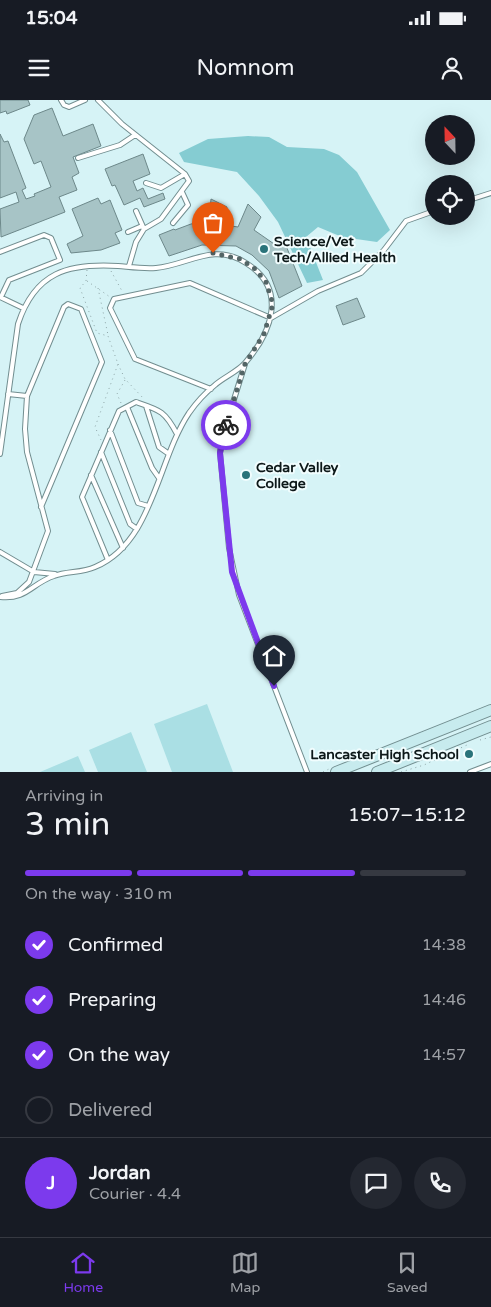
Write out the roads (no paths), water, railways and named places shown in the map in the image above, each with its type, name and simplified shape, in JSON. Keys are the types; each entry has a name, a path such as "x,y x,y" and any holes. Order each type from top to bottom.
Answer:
{"main road":[{"path":"336,772 491,710"},
{"path":"377,772 491,726"}],"lane":[{"path":"61,100 64,105 70,106 85,100"},
{"path":"98,100 136,135 185,174 189,181 161,219 143,228 128,232"},
{"path":"78,158 120,145 136,135"},
{"path":"146,183 161,188 185,174"},
{"path":"173,223 188,205 182,192"},
{"path":"475,198 491,193"},
{"path":"128,266 143,228 136,211"},
{"path":"271,318 318,291 361,273 384,250 406,221 425,214"},
{"path":"0,252 44,235 51,238 64,269"},
{"path":"0,454 18,324 23,308 40,284 64,269 88,264 156,268 213,253 240,259 254,268 266,282 273,304 271,318 264,334 245,364 222,438 220,453 232,572 239,595 307,772"},
{"path":"23,308 0,297 9,280 60,260"},
{"path":"211,389 135,359 110,308 114,299 190,283 271,318"},
{"path":"0,597 17,593 24,588 34,572 48,530 41,507 27,452 25,429 27,396 64,307 68,304 81,309 102,362 41,507"},
{"path":"0,597 11,598 23,595 40,582 57,575 94,568 123,548 137,529 177,434 190,412 211,389 245,364"},
{"path":"8,394 27,396"},
{"path":"108,560 82,497 119,411 136,402 152,408 168,416 177,434"},
{"path":"146,406 159,447 169,454"},
{"path":"126,408 152,468 159,478"},
{"path":"110,430 138,503 148,506"},
{"path":"100,452 130,524 137,529"},
{"path":"91,475 123,548"},
{"path":"0,552 34,572 57,575"},
{"path":"470,772 491,764"}],"place":[{"name":"Science/Vet Tech/Allied Health","path":"264,249"},
{"name":"Cedar Valley College","path":"246,475"},
{"name":"Lancaster High School","path":"469,754"}]}
